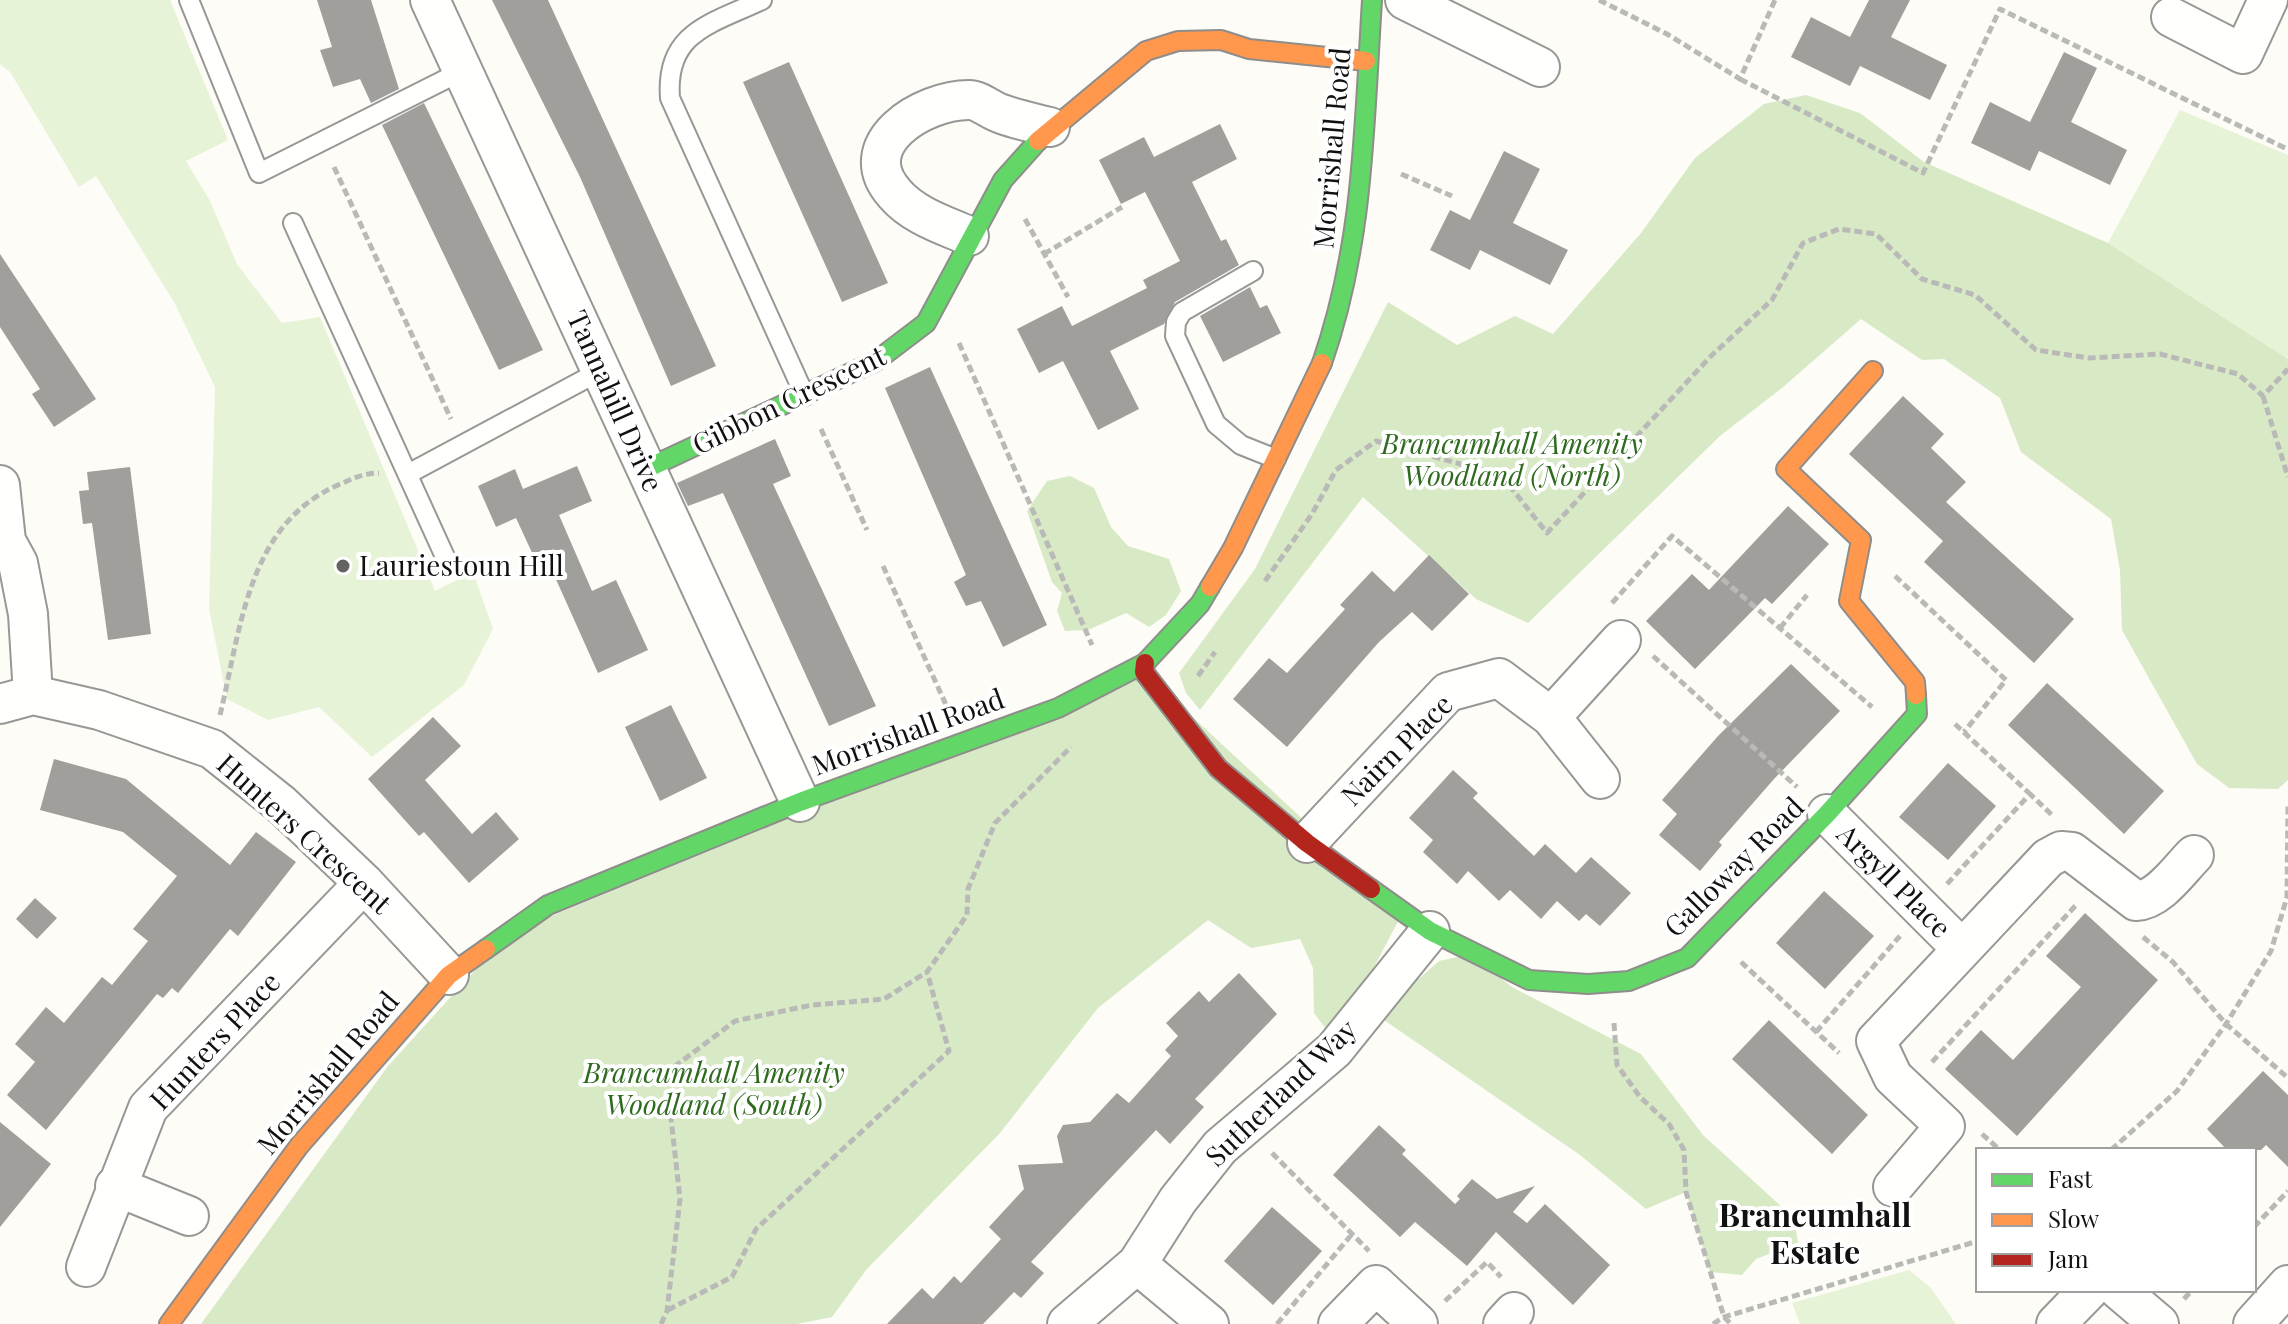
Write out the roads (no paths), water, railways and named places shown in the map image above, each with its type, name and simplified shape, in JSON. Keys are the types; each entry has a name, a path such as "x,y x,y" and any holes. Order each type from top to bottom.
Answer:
{"street":[{"name":"Tannahill Drive","path":"430,0 800,802"},
{"name":"Morrishall Road","path":"169,1324 299,1146 449,975 548,905 800,802 1058,708 1145,663 1200,604 1233,548 1320,370 1348,281 1359,216 1372,0"},
{"path":"1405,0 1540,67"},
{"path":"2171,17 2243,54 2268,0"},
{"name":"Gibbon Crescent","path":"646,469 805,396 876,361 908,341 926,323 969,236 1003,180 1050,127 1146,51 1178,41 1221,40 1249,49 1366,61"},
{"path":"969,236 915,212 893,193 882,167 885,143 901,124 937,103 973,100 1000,114 1050,127"},
{"name":"Galloway Road","path":"1145,663 1144,672 1218,768 1307,843 1430,931 1529,980 1588,984 1629,981 1687,958 1827,814 1917,714 1915,682 1849,601 1861,540 1786,469 1873,371"},
{"path":"0,485 6,541 18,563 28,614 16,700"},
{"path":"1551,717 1621,640"},
{"name":"Nairn Place","path":"1307,843 1448,692 1499,678 1551,717 1600,779"},
{"name":"Hunters Crescent","path":"16,700 99,710 212,749 281,804 364,883 449,975"},
{"name":"Argyll Place","path":"1827,814 1961,948"},
{"name":"Argyll Place","path":"1893,1187 1945,1126 1893,1077 1879,1053 1876,1041 2048,858 2072,852 2136,901 2145,901 2194,855"},
{"name":"Hunters Place","path":"86,1267 115,1186 148,1108 364,883"},
{"name":"Sutherland Way","path":"1067,1324 1137,1264 1178,1200 1220,1147 1334,1050 1430,931"},
{"path":"115,1186 189,1216"},
{"path":"1137,1264 1209,1324"},
{"path":"1338,1324 1376,1285 1431,1313"},
{"path":"2253,1324 2288,1285"},
{"path":"2056,1324 2087,1292"},
{"path":"2121,1292 2159,1324"}],"lane":[{"path":"189,0 259,173 462,71"},
{"path":"762,0 682,42 668,71 670,98 805,396"},
{"path":"293,223 446,559"},
{"path":"1253,271 1182,312 1176,322 1175,336 1216,424 1241,445 1276,459"},
{"path":"408,474 602,370"}],"place":[{"name":"Lauriestoun Hill","path":"343,566"}],"district":[{"name":"Brancumhall Estate","path":"1815,1234"}],"park label":[{"name":"Brancumhall Amenity Woodland (North)","path":"1512,460"},
{"name":"Brancumhall Amenity Woodland (South)","path":"714,1089"}]}
